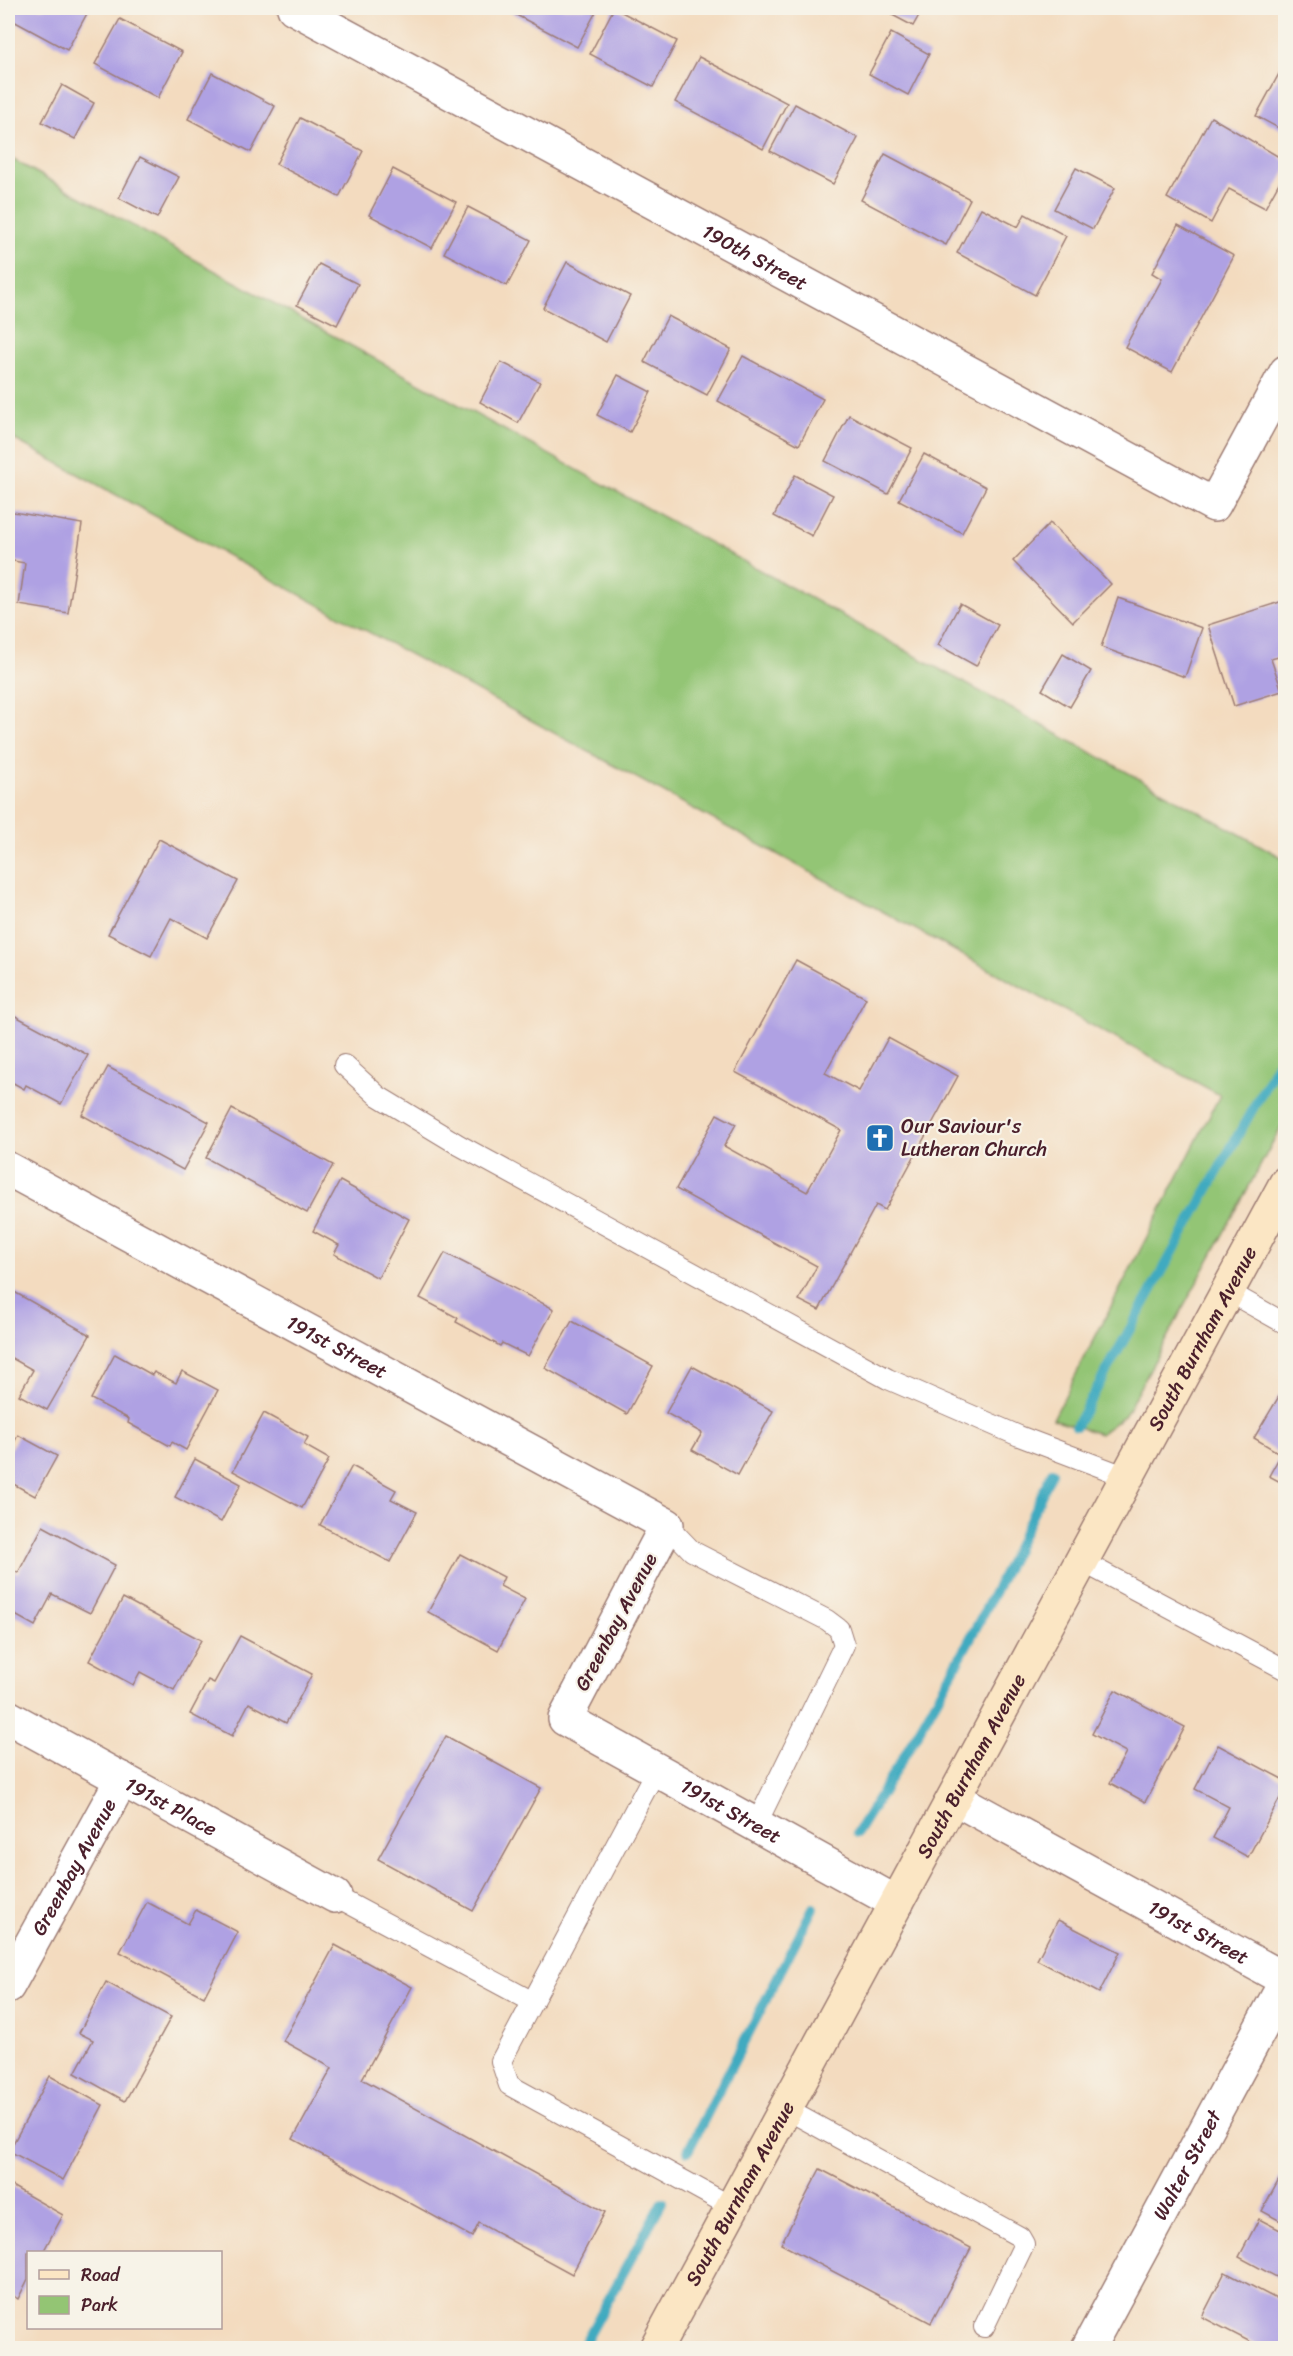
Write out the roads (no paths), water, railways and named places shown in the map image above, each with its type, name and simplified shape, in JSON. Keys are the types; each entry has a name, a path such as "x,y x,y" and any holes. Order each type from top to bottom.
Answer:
{"main road":[{"name":"South Burnham Avenue","path":"656,2349 1286,1183"}],"street":[{"name":"190th Street","path":"294,8 1215,505 1286,372"},
{"name":"191st Street","path":"8,1169 667,1525"},
{"name":"Greenbay Avenue","path":"566,1719 667,1525"},
{"name":"191st Place","path":"8,1717 335,1896"},
{"name":"191st Street","path":"566,1719 897,1903"},
{"name":"Greenbay Avenue","path":"8,1986 122,1779"},
{"name":"191st Street","path":"954,1798 1286,1980"},
{"name":"Walter Street","path":"1088,2349 1286,1980"}],"lane":[{"path":"344,1065 378,1096 459,1145 888,1379 1018,1436 1126,1477"},
{"path":"1227,1291 1286,1324"},
{"path":"667,1525 692,1551 827,1620 839,1629 844,1646 756,1825"},
{"path":"1081,1561 1286,1670"},
{"path":"656,1770 501,2061 509,2085 732,2207"},
{"path":"335,1896 533,2002"},
{"path":"786,2109 1020,2237 1024,2244 1020,2257 984,2327"}],"waterway":[{"path":"1076,1426 1286,1049"},
{"path":"857,1833 961,1656 1031,1519 1052,1472"},
{"path":"688,2151 813,1908"},
{"path":"582,2348 662,2202"}],"place":[{"name":"Our Saviour's Lutheran Church","path":"880,1138"}]}
